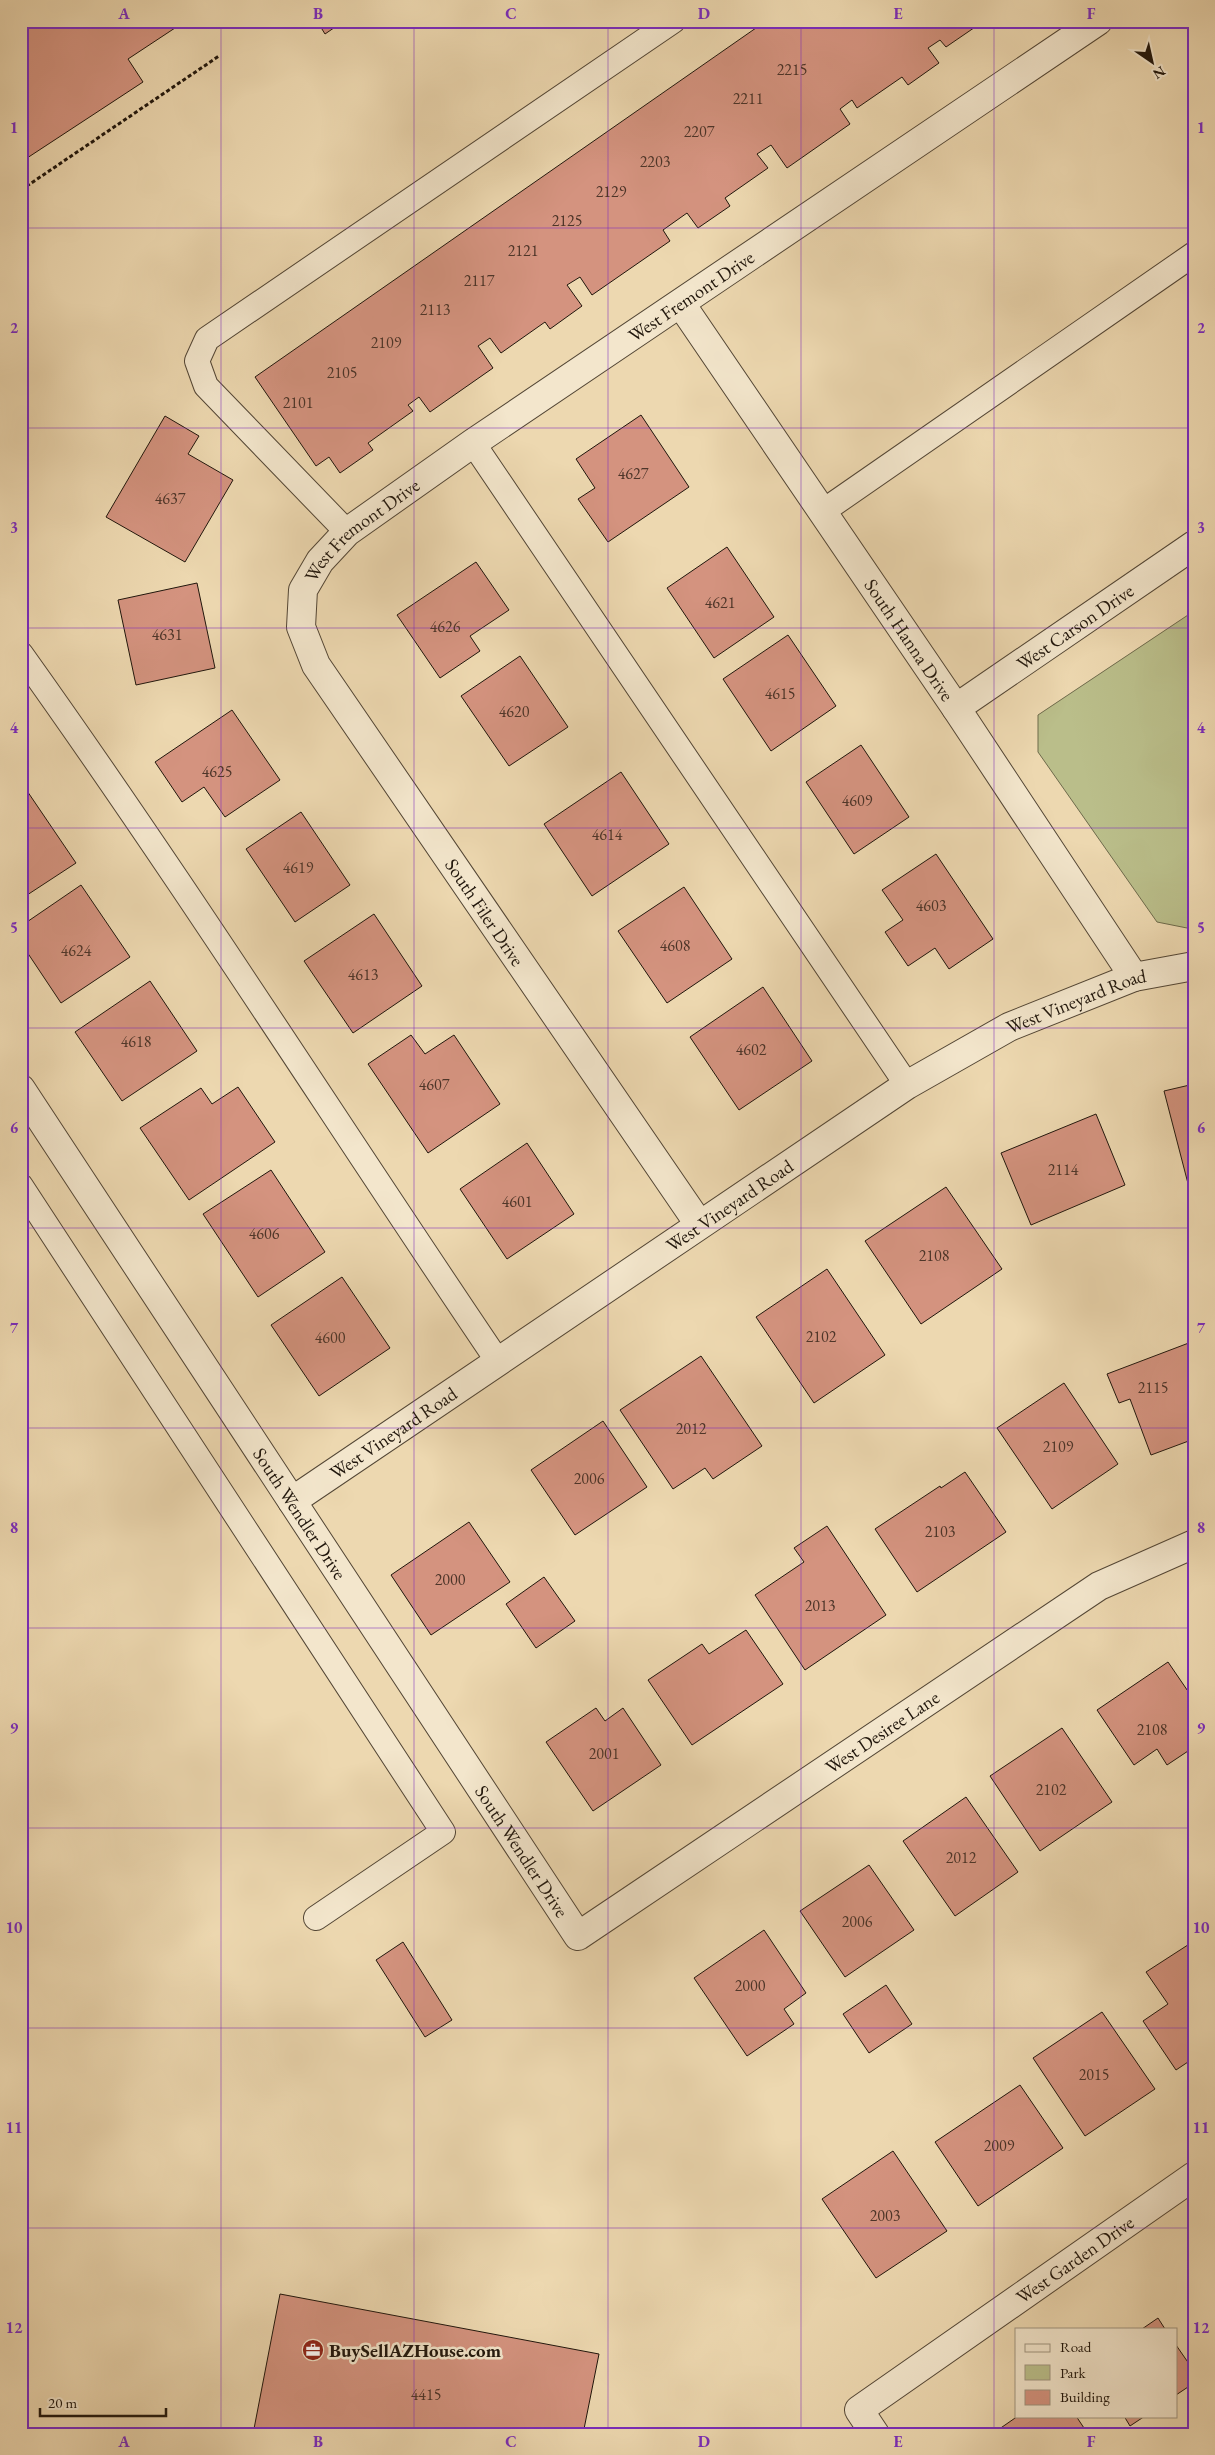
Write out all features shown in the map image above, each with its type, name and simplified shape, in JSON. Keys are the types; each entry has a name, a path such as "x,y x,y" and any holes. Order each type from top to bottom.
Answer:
{"street":[{"name":"West Fremont Drive","path":"303,590 320,561 347,532 474,443 1098,21"},
{"name":"South Hanna Drive","path":"681,304 956,708 1134,977"},
{"name":"West Carson Drive","path":"956,708 1194,545"},
{"name":"South Filer Drive","path":"303,590 301,627 316,665 699,1224"},
{"name":"West Vineyard Road","path":"292,1501 497,1360 907,1085 1010,1027 1134,977 1194,966"},
{"name":"South Wendler Drive","path":"21,1089 578,1936"},
{"name":"West Desiree Lane","path":"578,1936 1099,1586 1194,1544"},
{"name":"West Garden Drive","path":"875,2434 859,2410 1194,2176"}],"lane":[{"path":"347,532 206,386 197,361 207,339 672,21"},
{"path":"822,512 1194,254"},
{"path":"474,443 907,1085"},
{"path":"21,654 174,875 497,1360"},
{"path":"21,1186 443,1832 316,1918"}],"path":[{"path":"21,190 219,56"}],"green space":[{"path":"1194,611 1194,928 1192,929 1157,922 1038,752 1038,715"}],"building":[{"path":"21,21 175,21 178,26 128,59 143,82 21,162"},
{"path":"317,21 344,21 325,34"},
{"path":"766,21 984,21 946,47 940,40 928,48 939,63 908,85 902,77 857,108 852,100 840,109 850,124 787,168 771,145 757,154 768,168 725,198 730,206 698,228 687,213 663,230 670,241 592,295 580,277 567,285 582,306 550,329 545,322 501,353 490,338 478,346 493,368 430,412 419,397 408,405 413,411 368,443 373,450 340,473 329,457 316,466 255,377"},
{"path":"641,415 689,487 608,542 578,499 595,488 576,459"},
{"path":"165,416 199,436 188,454 233,480 185,562 106,517"},
{"path":"727,547 774,617 714,658 667,588"},
{"path":"476,562 509,610 470,636 480,651 440,678 397,615"},
{"path":"197,583 215,668 136,685 118,600"},
{"path":"788,635 836,706 771,751 723,679"},
{"path":"520,656 568,727 509,766 461,696"},
{"path":"232,710 280,780 225,817 204,787 182,802 155,762"},
{"path":"861,745 909,817 854,854 806,782"},
{"path":"621,772 669,844 592,896 544,824"},
{"path":"21,782 76,863 21,899"},
{"path":"301,812 350,885 295,922 246,849"},
{"path":"936,854 993,939 949,969 935,948 908,966 885,932 903,920 882,890"},
{"path":"81,885 130,957 61,1003 21,943 21,926"},
{"path":"684,887 732,959 667,1003 618,931"},
{"path":"374,914 422,986 353,1033 304,961"},
{"path":"150,981 197,1051 122,1101 75,1032"},
{"path":"763,987 812,1061 739,1110 690,1037"},
{"path":"411,1035 425,1054 454,1035 500,1104 428,1153 368,1064"},
{"path":"1194,1084 1194,1199 1192,1199 1164,1091"},
{"path":"238,1087 275,1142 189,1200 140,1128 201,1088 212,1104"},
{"path":"1096,1114 1125,1185 1031,1225 1001,1153"},
{"path":"527,1143 574,1214 507,1259 460,1189"},
{"path":"271,1170 325,1252 258,1297 203,1214"},
{"path":"946,1187 1002,1269 921,1324 865,1241"},
{"path":"827,1269 885,1355 814,1403 756,1317"},
{"path":"342,1277 390,1348 319,1396 271,1325"},
{"path":"1194,1341 1194,1439 1151,1455 1130,1399 1119,1403 1107,1374"},
{"path":"701,1356 762,1446 713,1479 705,1468 673,1489 620,1410"},
{"path":"1064,1383 1118,1464 1052,1509 997,1428"},
{"path":"603,1421 647,1487 575,1535 531,1470"},
{"path":"965,1472 1006,1532 917,1592 875,1529 940,1486 941,1488"},
{"path":"469,1522 510,1582 431,1635 391,1575"},
{"path":"827,1526 886,1615 805,1670 755,1595 804,1562 794,1548"},
{"path":"544,1577 575,1621 536,1648 506,1604"},
{"path":"746,1630 783,1684 692,1745 648,1680 702,1644 709,1654"},
{"path":"1168,1662 1194,1700 1194,1747 1167,1765 1157,1749 1134,1765 1097,1710"},
{"path":"596,1708 605,1721 623,1708 661,1765 593,1811 546,1742"},
{"path":"1062,1728 1112,1802 1040,1851 990,1776"},
{"path":"966,1797 1018,1872 955,1916 903,1841"},
{"path":"869,1865 914,1930 845,1977 800,1911"},
{"path":"764,1930 806,1993 784,2009 794,2024 747,2056 694,1978"},
{"path":"1194,1941 1194,2058 1176,2070 1143,2021 1168,2004 1146,1972"},
{"path":"403,1942 452,2020 425,2037 376,1960"},
{"path":"886,1985 912,2024 869,2053 843,2014"},
{"path":"1102,2012 1155,2089 1085,2136 1033,2058"},
{"path":"1020,2085 1063,2148 978,2206 935,2142"},
{"path":"893,2151 947,2231 876,2278 822,2199"},
{"path":"280,2294 599,2354 583,2434 253,2434"},
{"path":"1158,2318 1164,2328 1143,2328"},
{"path":"1178,2348 1194,2371 1194,2383 1178,2394"},
{"path":"1015,2418 1077,2418 1088,2434 992,2434"},
{"path":"1125,2418 1142,2418 1130,2426"}],"place":[{"name":"BuySellAZHouse.com","path":"313,2350"}]}
